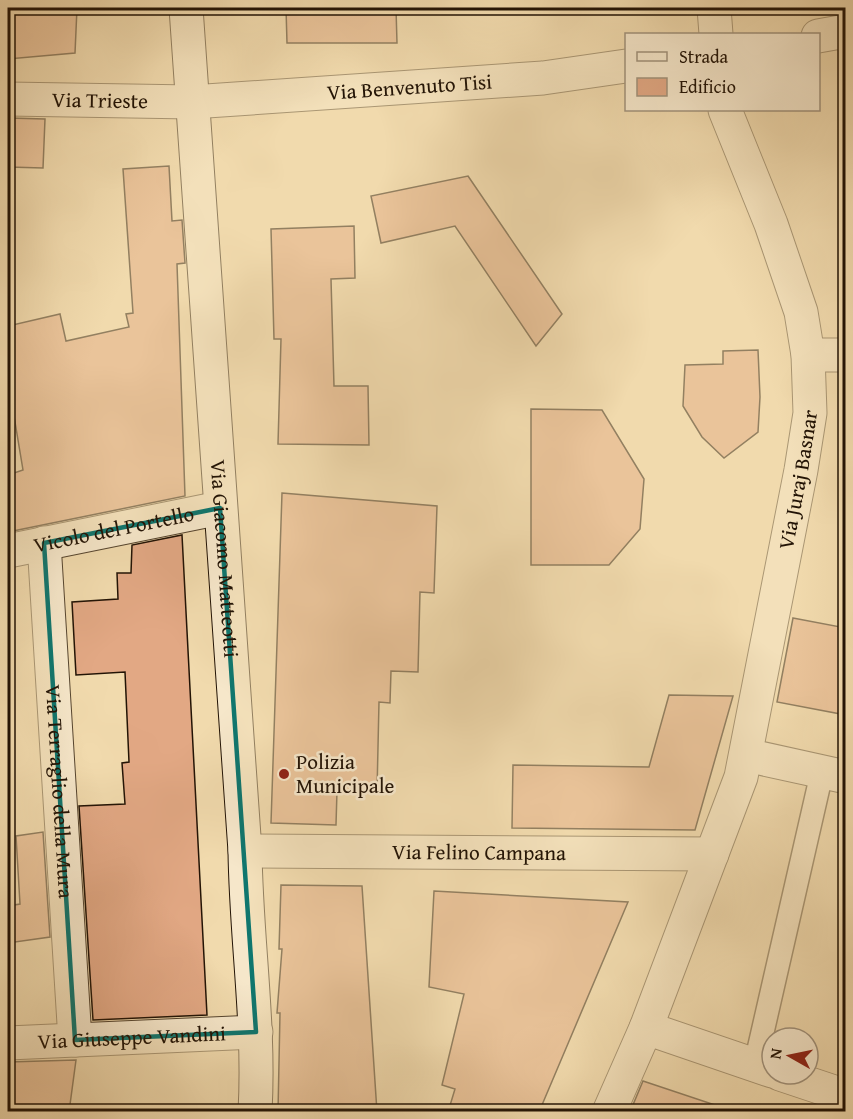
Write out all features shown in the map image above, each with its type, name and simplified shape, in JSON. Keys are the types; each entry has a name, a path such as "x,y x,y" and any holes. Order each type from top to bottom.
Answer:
{"street":[{"name":"Via Giacomo Matteotti","path":"186,8 245,851 246,904 256,1032 255,1112"},
{"path":"714,8 716,33"},
{"path":"820,36 846,31"},
{"name":"Via Benvenuto Tisi","path":"192,102 543,78 625,66"},
{"name":"Via Trieste","path":"8,99 192,102"},
{"name":"Via Juraj Basnar","path":"609,1112 646,1028 741,777 810,413 808,356 801,312 774,233 724,111"},
{"path":"808,356 846,355"},
{"name":"Vicolo del Portello","path":"8,551 220,508"},
{"name":"Via Terraglio della Mura","path":"44,543 75,1040"},
{"path":"746,755 834,775"},
{"name":"Via Felino Campana","path":"245,851 712,854"},
{"path":"646,1028 760,1067"},
{"name":"Via Giuseppe Vandini","path":"8,1043 256,1032"},
{"path":"816,1086 846,1096"}],"lane":[{"path":"779,1026 834,775"}],"highlighted area":[{"path":"220,508 256,1032 75,1040 44,543"}],"building":[{"path":"8,8 77,8 75,53 8,59"},
{"path":"286,8 396,8 397,43 287,43"},
{"path":"8,118 45,119 43,168 8,167"},
{"path":"169,166 172,221 182,220 185,263 177,264 185,496 8,532 8,475 23,470 8,380 8,326 60,314 66,341 129,327 126,314 133,313 123,169"},
{"path":"468,176 562,314 536,346 455,226 381,243 371,196"},
{"path":"354,226 355,278 331,279 334,386 368,386 369,445 278,444 281,339 274,339 271,229"},
{"path":"758,350 760,397 758,432 724,458 702,437 683,406 685,365 723,364 723,351"},
{"path":"531,409 602,410 644,479 640,529 609,565 531,565"},
{"path":"282,493 437,506 434,593 420,592 418,672 391,671 390,703 379,702 377,792 337,791 336,825 271,823"},
{"path":"182,535 207,1015 93,1020 79,806 125,804 122,763 129,762 125,672 76,675 72,602 118,599 117,573 131,573 132,545"},
{"path":"793,618 846,628 846,715 777,702"},
{"path":"669,695 733,696 695,830 512,828 513,765 649,767"},
{"path":"43,832 50,937 8,943 8,906 20,904 16,836"},
{"path":"281,885 362,886 377,1112 278,1112 280,1013 277,1013 282,949 279,949"},
{"path":"434,891 628,902 539,1112 448,1112 455,1089 442,1085 464,994 429,987"},
{"path":"76,1060 69,1112 8,1112 8,1062"},
{"path":"643,1081 718,1106 717,1112 630,1112"}],"place":[{"name":"Polizia Municipale","path":"284,774"}]}
